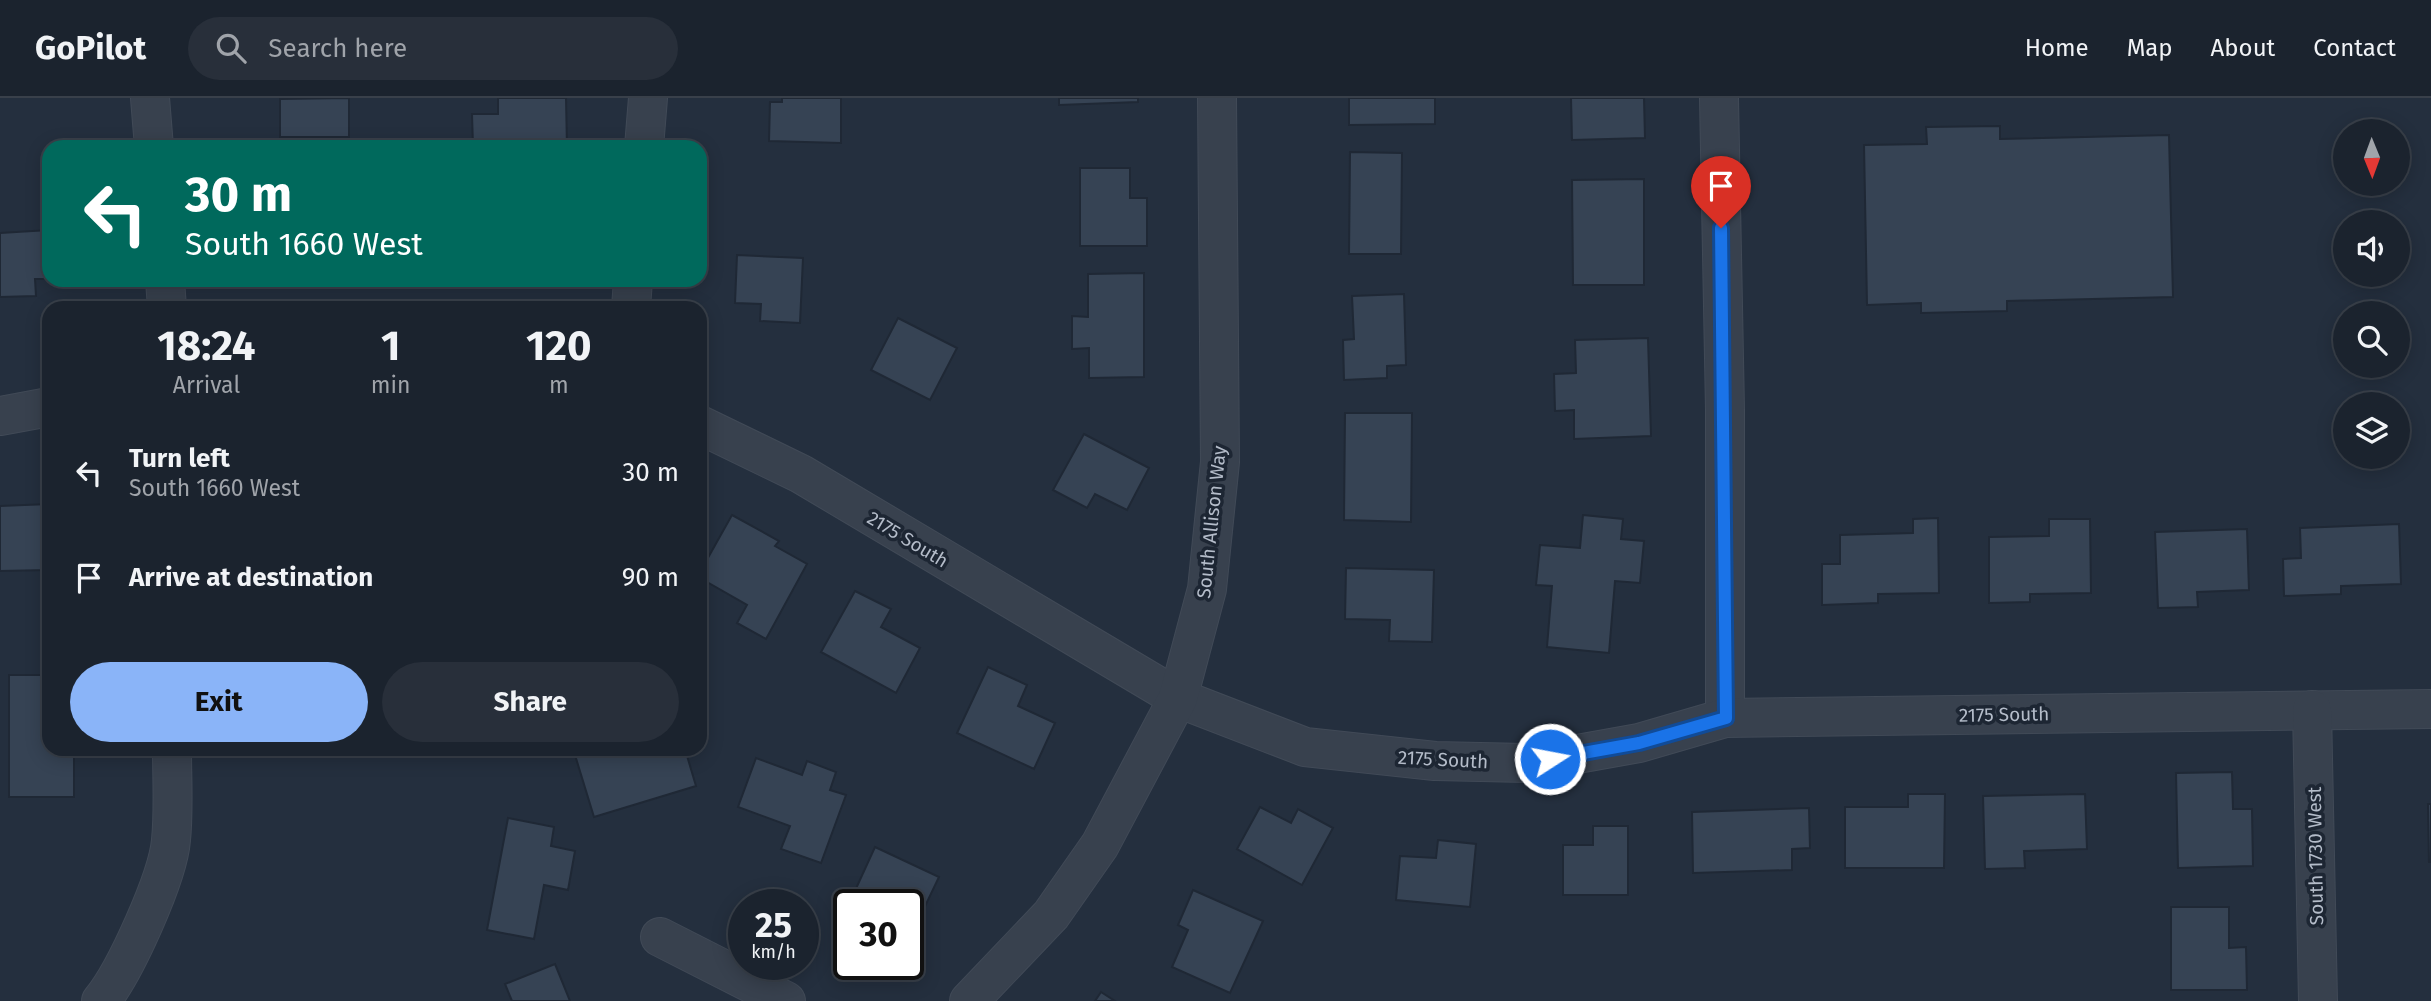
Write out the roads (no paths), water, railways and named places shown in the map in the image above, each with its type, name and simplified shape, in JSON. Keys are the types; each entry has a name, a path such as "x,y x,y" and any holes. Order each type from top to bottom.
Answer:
{"street":[{"path":"150,98 153,140"},
{"path":"645,140 648,98"},
{"name":"South Allison Way","path":"968,1001 1051,915 1100,845 1178,698 1207,589 1220,462 1217,98"},
{"path":"1719,98 1725,410 1726,718"},
{"path":"0,416 42,408"},
{"name":"2175 South","path":"707,428 801,474 1178,698 1305,747 1435,761 1527,763 1639,743 1726,718 2431,709"},
{"name":"South 1730 West","path":"2312,710 2318,1001"},
{"path":"101,1001 117,981 149,909 171,842 172,756"},
{"path":"660,937 786,1001"}]}
